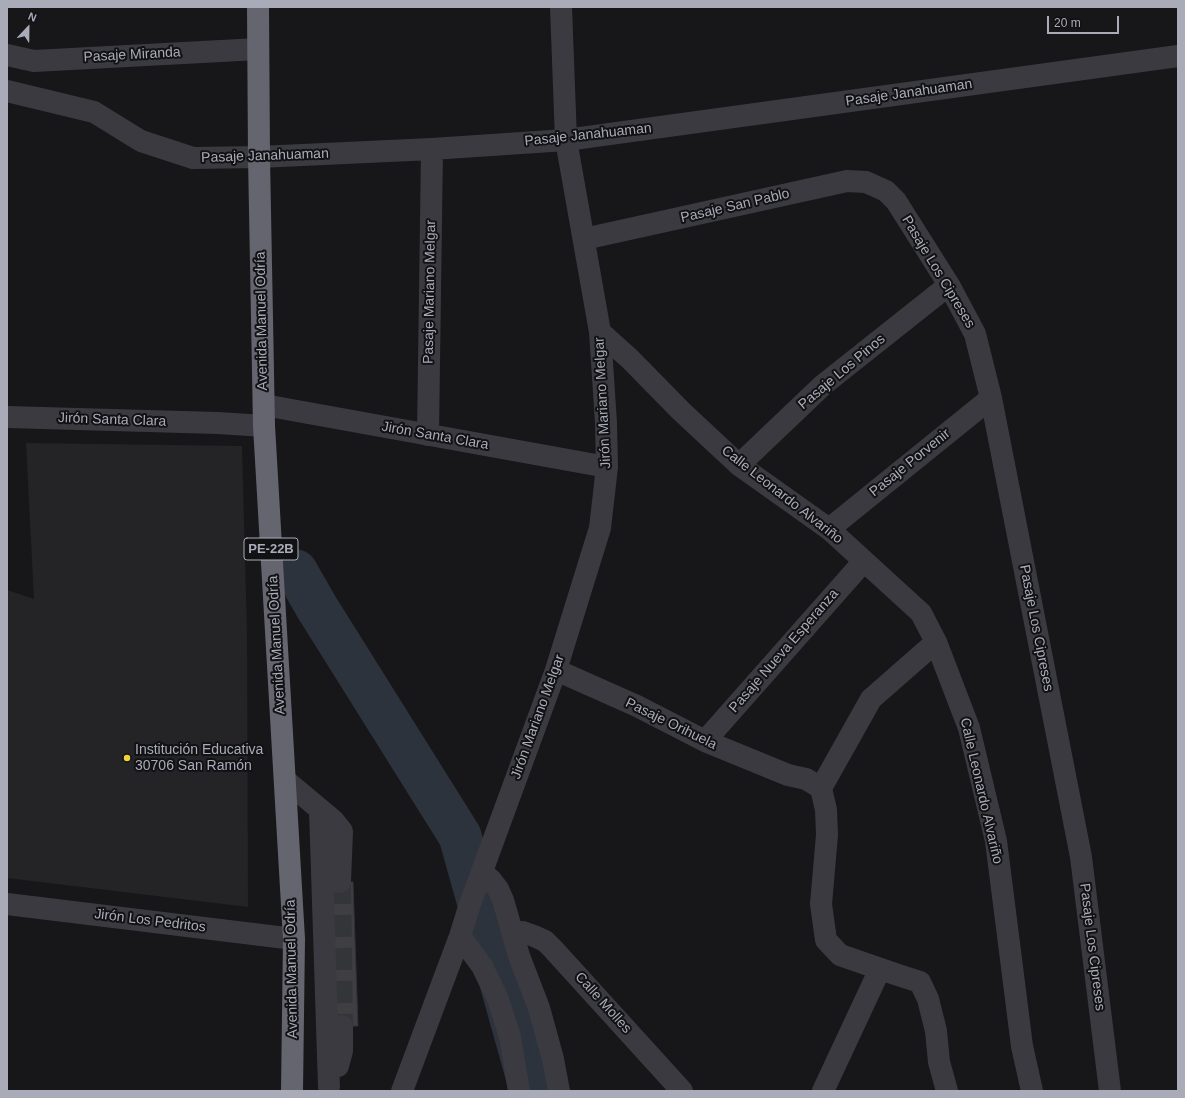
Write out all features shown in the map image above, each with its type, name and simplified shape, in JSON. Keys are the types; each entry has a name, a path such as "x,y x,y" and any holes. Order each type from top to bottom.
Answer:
{"highway":[{"name":"Avenida Manuel Odría","path":"258,7 259,157 264,416 294,939 292,1091"}],"street":[{"name":"Jirón Mariano Melgar","path":"402,1091 460,936 470,904 556,670 600,528 607,467 606,423 600,332 566,140 561,7"},
{"name":"Pasaje Miranda","path":"7,55 34,61 258,48"},
{"name":"Pasaje Janahuaman","path":"7,91 94,112 141,141 192,158 259,157 432,149 566,140 1178,56"},
{"name":"Pasaje Mariano Melgar","path":"428,435 432,149"},
{"name":"Pasaje San Pablo","path":"584,239 847,181 866,182 886,191"},
{"name":"Pasaje Los Cipreses","path":"886,191 896,201 949,285 974,334 991,398 1081,857 1110,1091"},
{"name":"Pasaje Los Pinos","path":"739,465 823,385 949,285"},
{"name":"Calle Leonardo Alvariño","path":"600,332 630,359 681,411 739,465 829,529 921,613 936,642 969,728 996,841 1022,1046 1032,1091"},
{"name":"Pasaje Porvenir","path":"829,529 991,398"},
{"name":"Jirón Santa Clara","path":"7,417 210,423 264,416 428,435 607,467"},
{"name":"Pasaje Nueva Esperanza","path":"705,741 864,561"},
{"path":"936,642 871,699 822,788 826,810 827,835 821,904 826,940 840,955 920,982 930,1005 936,1031 939,1062 947,1091"},
{"name":"Pasaje Orihuela","path":"556,670 637,706 705,741 788,775 806,779 822,788"},
{"path":"285,780 334,821 342,831 340,882"},
{"path":"320,810 328,1089"},
{"path":"481,875 491,880 498,889 503,900 519,956 541,1016 553,1058 559,1091"},
{"name":"Jirón Los Pedritos","path":"7,904 294,939"},
{"name":"Calle Molles","path":"513,934 523,932 534,936 544,941 553,949 682,1091"},
{"path":"460,936 482,966 498,999 510,1037 519,1091"},
{"path":"823,1091 880,969"},
{"path":"328,1089 335,1075 342,1050 342,1026"}],"shaded area":[{"path":"26,443 242,446 247,634 248,907 7,878 7,590 34,599"}],"building":[{"path":"353,882 358,1026 328,1026 323,883"}],"waterway":[{"path":"296,571 316,606 460,836 530,1091"}],"tunnel":[{"path":"340,882 342,1026"}],"place":[{"name":"Institución Educativa 30706 San Ramón","path":"127,758"}]}
